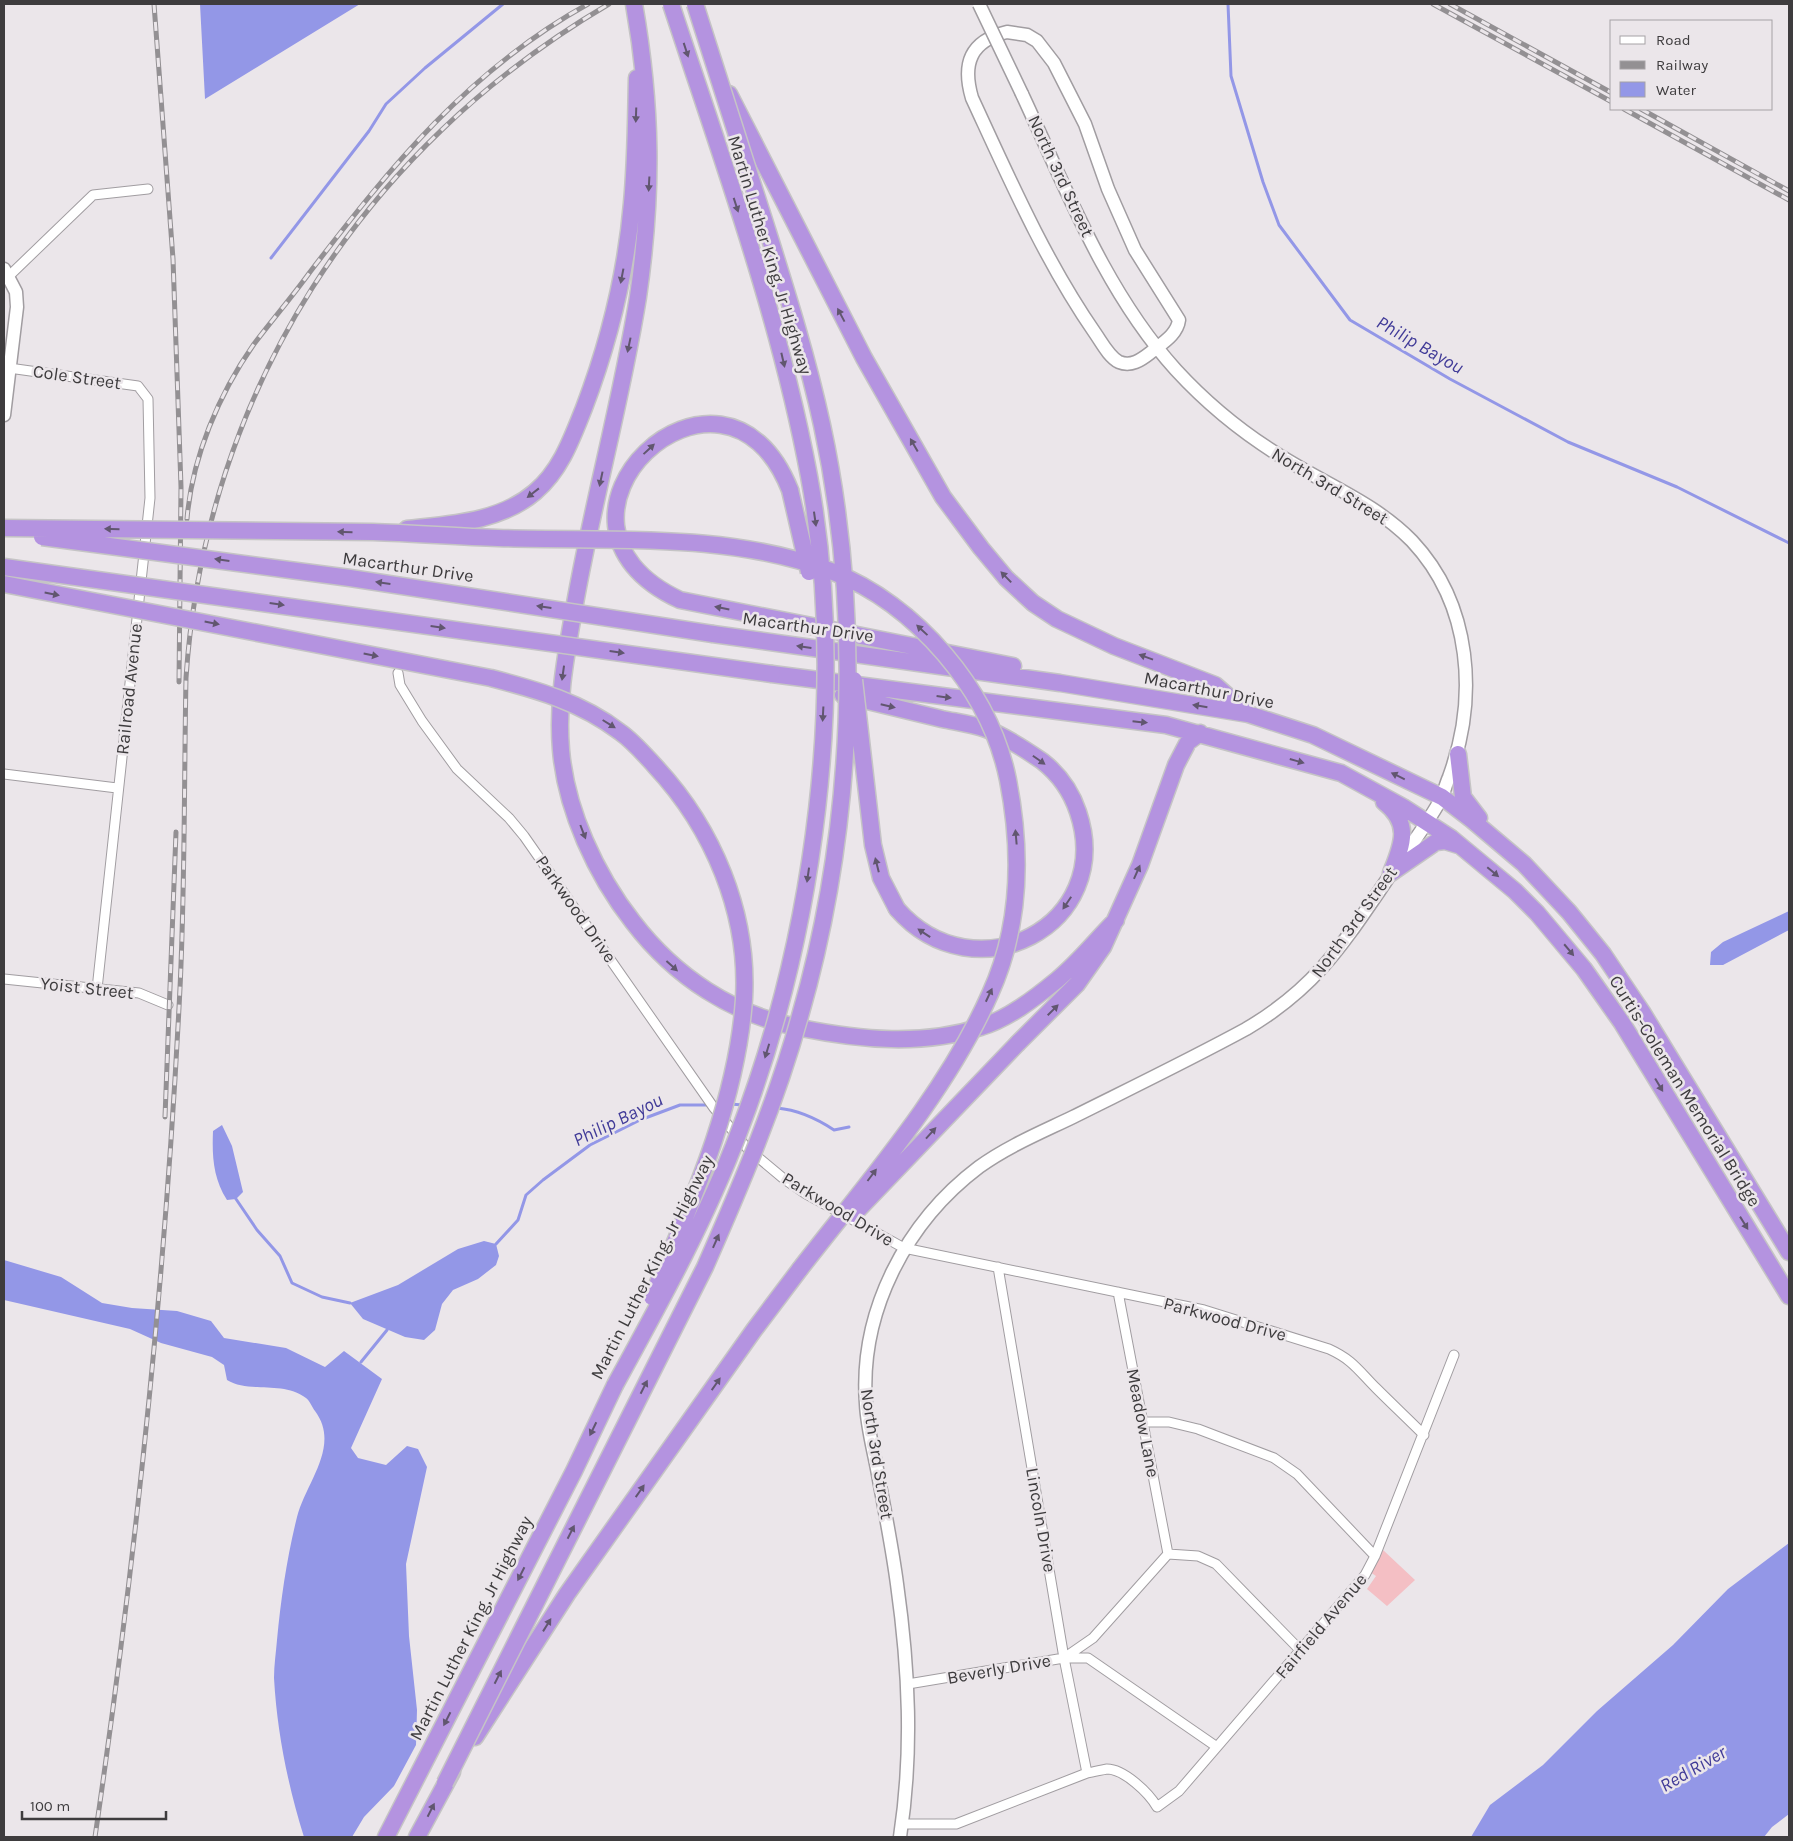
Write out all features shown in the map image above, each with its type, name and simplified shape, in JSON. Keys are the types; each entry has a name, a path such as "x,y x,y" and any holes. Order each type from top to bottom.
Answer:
{"highway":[{"path":"634,4 648,103 650,170 646,230 633,325 578,586 560,707 561,753 576,813 605,881 623,910 663,957 697,986 720,999 790,1026 832,1034 870,1038 922,1038 947,1035 984,1026 1006,1015 1058,979 1116,920"},
{"name":"Martin Luther King, Jr Highway","path":"386,1837 574,1471 615,1385 704,1215 739,1133 771,1038 786,981 808,881 821,752 826,648 817,530 809,477 780,347 762,283 671,4"},
{"name":"Martin Luther King, Jr Highway","path":"417,1837 705,1267 742,1182 771,1108 808,988 836,846 846,703 848,637 844,572 831,470 797,320 695,4"},
{"path":"378,532 465,522 508,509 540,487 564,456 603,354 614,317 626,258 634,174 638,31"},
{"path":"715,68 864,358 948,504 981,548 1006,578 1033,603 1082,633 1215,685 1248,714"},
{"path":"826,648 790,490 778,463 766,449 750,436 733,428 712,425 693,426 677,430 657,441 631,468 622,485 616,503 615,521 621,543 629,559 644,578 658,589 680,600 1024,668 1060,683"},
{"path":"4,528 378,532 498,538 678,541 726,546 792,559 832,571 868,589 906,615 935,642 958,670 971,689 999,748 1013,804 1018,859 1012,925 992,991 961,1051 936,1089 754,1330 566,1594 445,1783"},
{"name":"Macarthur Drive","path":"4,532 331,575 713,634 1060,683 1248,714 1313,735 1442,797 1497,840 1556,896"},
{"path":"4,567 773,674 1166,725 1341,773 1373,789 1426,821 1464,848"},
{"path":"4,584 490,678 539,691 566,700 620,732 649,760 684,800 701,825 726,881 736,916 744,969 742,1017 736,1054 719,1124 700,1181 615,1385"},
{"path":"773,674 800,685 986,729 1041,761 1058,775 1070,791 1084,834 1084,863 1074,892 1066,906 1045,928 1015,944 983,950 964,949 932,939 919,930 897,909 881,878 873,845 859,712 848,637"},
{"path":"800,1269 1077,984 1103,947 1116,920 1140,865 1176,765 1188,742 1200,733"},
{"path":"1458,754 1461,788 1469,807 1543,883"},
{"path":"1341,773 1391,808 1399,818 1402,827 1402,838 1391,874"},
{"path":"1391,874 1419,852 1436,842 1445,841 1464,848"},
{"name":"Curtis-Coleman Memorial Bridge","path":"1464,848 1537,913 1580,963 1609,1004 1789,1296"},
{"name":"Curtis-Coleman Memorial Bridge","path":"1556,896 1623,982 1789,1252"}],"street":[{"name":"North 3rd Street","path":"900,1837 908,1767 908,1684 898,1587 868,1422 865,1382 872,1322 884,1289 904,1248 944,1198 961,1181 992,1158 1232,1036 1280,1008 1326,965 1391,874 1442,797 1458,754 1466,701 1467,674 1464,646 1453,609 1442,584 1421,552 1378,511 1290,462 1240,428 1192,387 1157,347 1137,320 1103,263 979,4"},
{"path":"1006,32 1027,35 1046,50 1057,69 1085,124 1108,189 1135,250 1179,320 1178,328 1173,335 1157,347 1136,362 1129,364 1114,359 1079,311 1062,281 992,141 968,83 967,70 970,56 986,40 1006,32"},
{"path":"4,415 17,307 16,292 6,272 93,195 148,189"},
{"name":"Cole Street","path":"9,368 138,386 143,391"},
{"name":"Railroad Avenue","path":"97,989 150,498 148,399 143,391"},
{"name":"Parkwood Drive","path":"398,673 400,685 422,721 457,769 509,818 524,836 714,1108 747,1148 806,1194 904,1248 1204,1310 1344,1356 1358,1367 1370,1382 1424,1435"},
{"path":"4,774 118,788"},
{"name":"Yoist Street","path":"4,979 139,993 168,1006"},
{"name":"Lincoln Drive","path":"998,1267 1064,1658 1087,1773"},
{"name":"Meadow Lane","path":"1118,1292 1168,1554"},
{"name":"Fairfield Avenue","path":"1087,1773 1109,1769 1125,1776 1142,1788 1157,1807 1180,1790 1300,1650 1354,1591 1375,1556 1454,1355"},
{"path":"1143,1422 1169,1422 1198,1428 1274,1458 1297,1474 1375,1556"},
{"path":"1168,1554 1198,1556 1216,1564 1300,1650"},
{"name":"Beverly Drive","path":"908,1684 1064,1658 1094,1638 1168,1554"},
{"path":"1064,1658 1088,1658 1217,1747"},
{"path":"902,1824 939,1826 956,1824 1087,1773"}],"shaded area":[{"path":"1383,1550 1415,1580 1387,1606 1367,1589 1376,1576 1370,1572"}],"water":[{"path":"200,4 360,4 205,99"},
{"path":"1789,911 1789,930 1723,965 1710,965 1711,952 1723,942"},
{"path":"222,1125 232,1146 243,1192 236,1199 227,1200 222,1192 214,1167 213,1131"},
{"path":"484,1241 496,1244 499,1256 496,1265 478,1279 453,1290 442,1304 435,1330 424,1340 405,1337 363,1319 350,1303 398,1285 458,1249"},
{"path":"4,1260 61,1277 102,1303 132,1308 177,1311 211,1321 224,1338 286,1348 325,1367 344,1351 382,1379 351,1448 358,1458 386,1465 407,1446 418,1449 427,1467 406,1564 409,1636 417,1710 416,1745 394,1786 364,1817 352,1837 304,1837 284,1759 275,1698 275,1659 282,1593 290,1547 301,1504 323,1451 324,1437 322,1424 311,1404 306,1398 287,1390 236,1384 227,1380 224,1365 212,1357 161,1343 130,1329 4,1300"},
{"name":"Red River","path":"1789,1543 1789,1814 1772,1827 1764,1837 1471,1837 1490,1805 1543,1765 1597,1711 1673,1645 1728,1589"}],"waterway":[{"path":"271,258 369,131 386,104 425,68 503,4"},
{"name":"Philip Bayou","path":"1228,4 1231,76 1263,182 1279,225 1350,320 1450,379 1568,442 1677,487 1789,543"},
{"name":"Philip Bayou","path":"730,1104 743,1105"},
{"name":"Philip Bayou","path":"496,1244 518,1220 526,1195 590,1145 640,1120 680,1105 709,1105"},
{"name":"Philip Bayou","path":"777,1108 807,1115 834,1130 849,1127"},
{"path":"236,1199 257,1230 280,1256 292,1283 322,1297 350,1303"},
{"name":"Philip Bayou","path":"361,1362 387,1330"}],"railway":[{"path":"154,4 173,259 181,487 179,682"},
{"path":"187,519 190,496 201,450 209,427 229,384 254,344 340,233 402,158 469,90 545,30 588,4"},
{"path":"95,1837 124,1626 148,1414 167,1201 182,949 186,678 200,573 226,472 263,377 312,288 372,205 442,130 521,63 609,4"},
{"path":"1433,4 1610,101"},
{"path":"1450,4 1610,92"},
{"path":"1626,110 1789,200"},
{"path":"1643,110 1789,191"},
{"path":"165,1117 176,832"}]}
